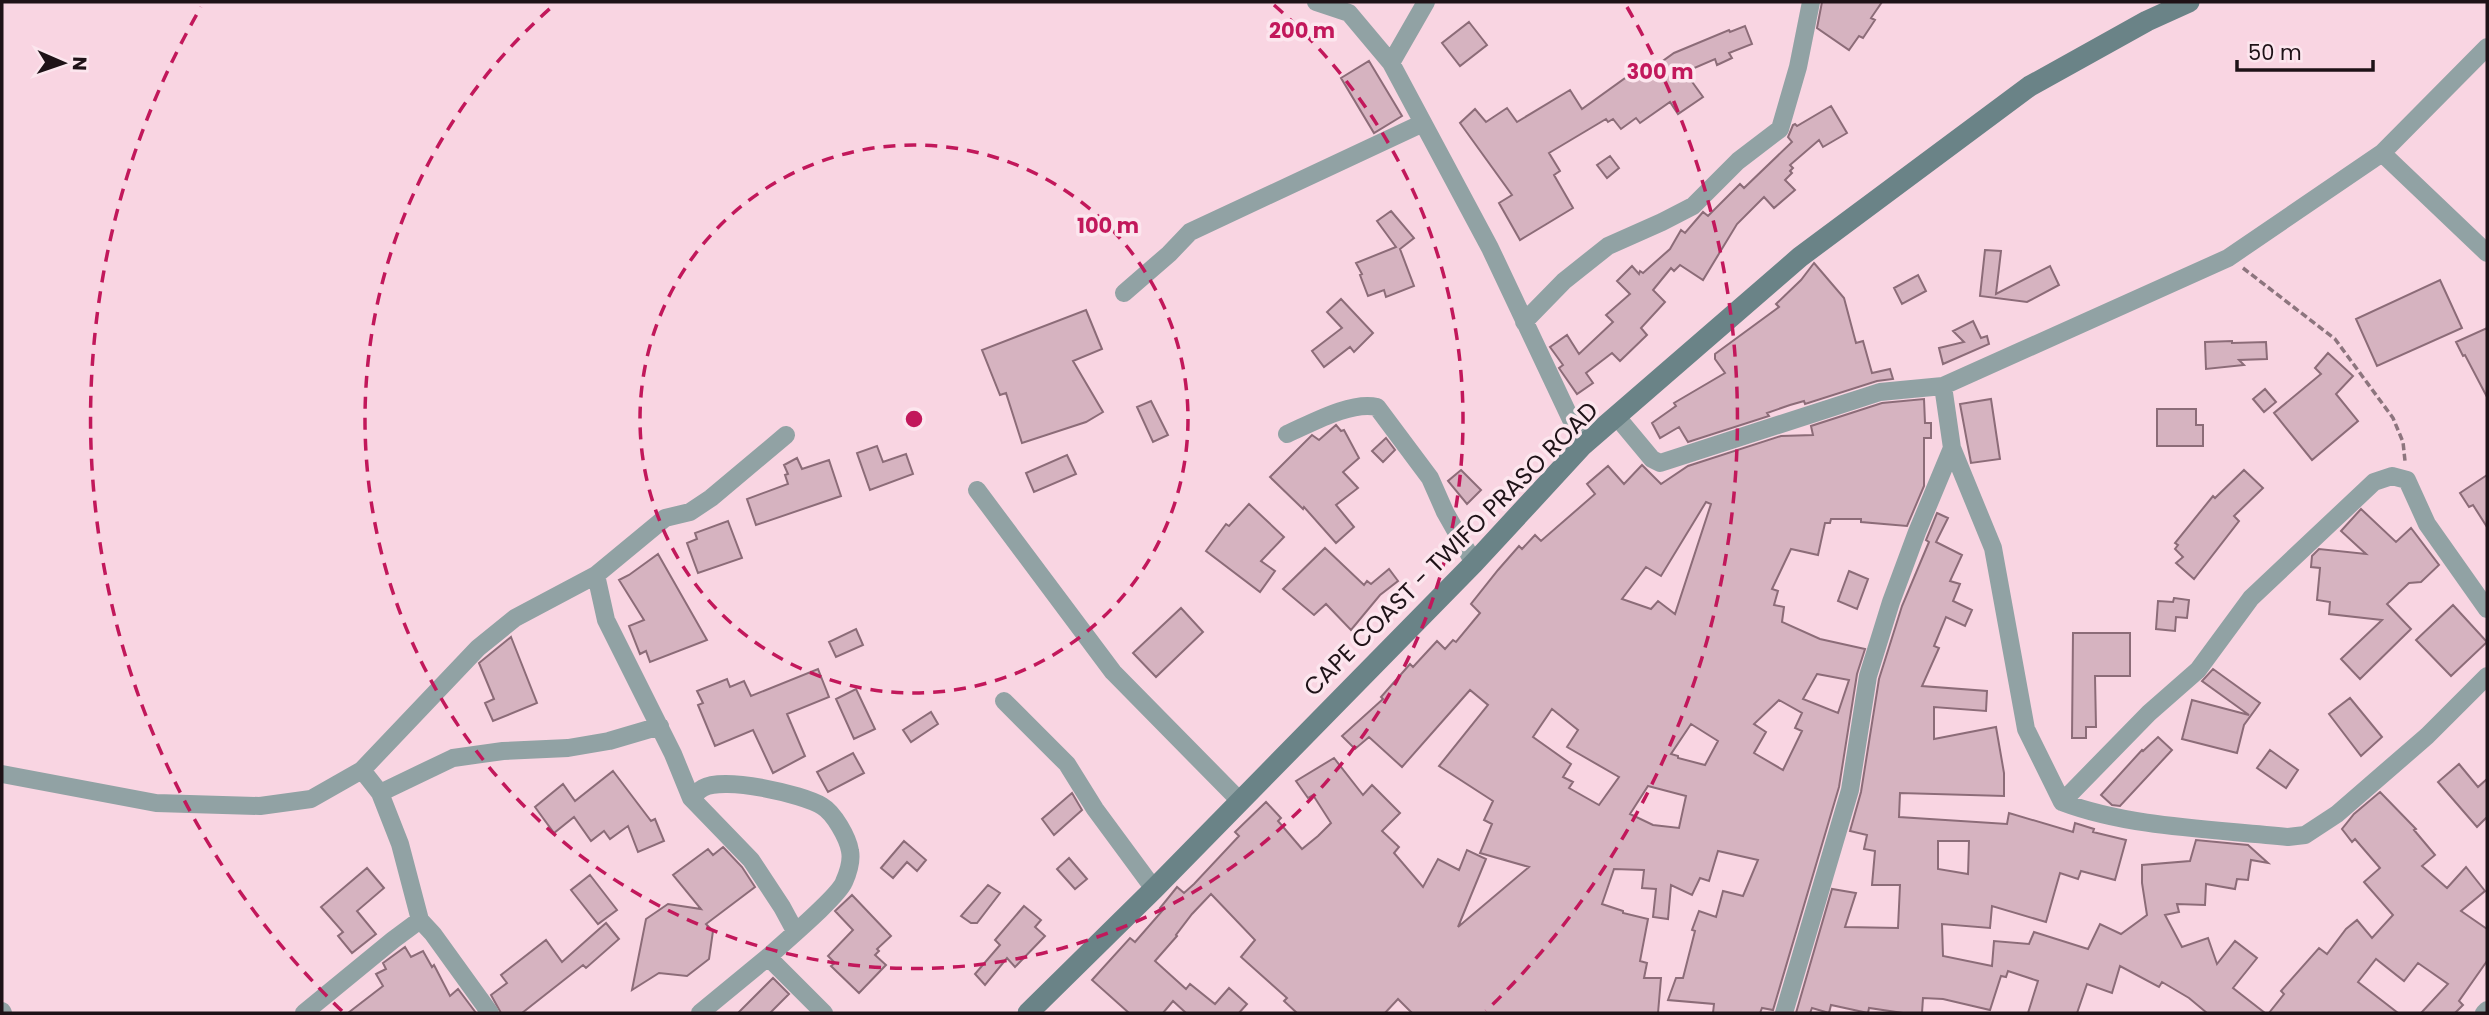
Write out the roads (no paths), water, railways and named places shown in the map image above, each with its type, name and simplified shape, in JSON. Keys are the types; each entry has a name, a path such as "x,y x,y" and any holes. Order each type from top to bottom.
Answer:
{"main road":[{"name":"CAPE COAST - TWIFO PRASO ROAD","path":"1028,1013 1154,889 1474,562 1583,445 1800,257 2030,86 2147,21 2189,2"}],"street":[{"path":"1316,2 1349,13 1391,63 1490,247 1583,445"},
{"path":"1391,63 1426,2"},
{"path":"1524,322 1564,281 1608,246 1693,206 1738,161 1780,129 1798,67 1811,2"},
{"path":"1618,417 1653,459 1660,463 1880,392 1943,386 2228,258 2382,153 2487,47"},
{"path":"1124,293 1190,232 1423,123"},
{"path":"2382,153 2487,253"},
{"path":"1943,386 1952,448 1993,548 2026,729 2062,802 2091,813 2150,822 2288,837 2305,835 2337,814 2374,783 2487,677"},
{"path":"1287,434 1364,404 1377,407 1430,478 1445,512 1474,562"},
{"path":"2,774 156,803 260,806 311,799 362,770 478,648 515,618 596,575 665,517 690,512 711,498 786,435"},
{"path":"1784,1013 1850,790 1868,676 1891,602 1952,448"},
{"path":"2062,802 2149,713 2198,670 2251,598 2374,482 2392,477 2407,480 2427,524 2487,610"},
{"path":"977,490 1113,672 1240,801"},
{"path":"596,575 606,620 660,726 691,798 751,860 795,931"},
{"path":"1004,701 1067,764 1095,809 1154,889"},
{"path":"380,793 453,758 503,751 568,748 609,741 660,726"},
{"path":"362,770 380,793 400,844 420,920 448,953 490,1013"},
{"path":"691,798 704,787 718,784 752,786 803,796 825,808 841,830 850,851 849,868 842,886 768,957 700,1013"},
{"path":"304,1013 420,920"},
{"path":"768,957 824,1013"}]}
